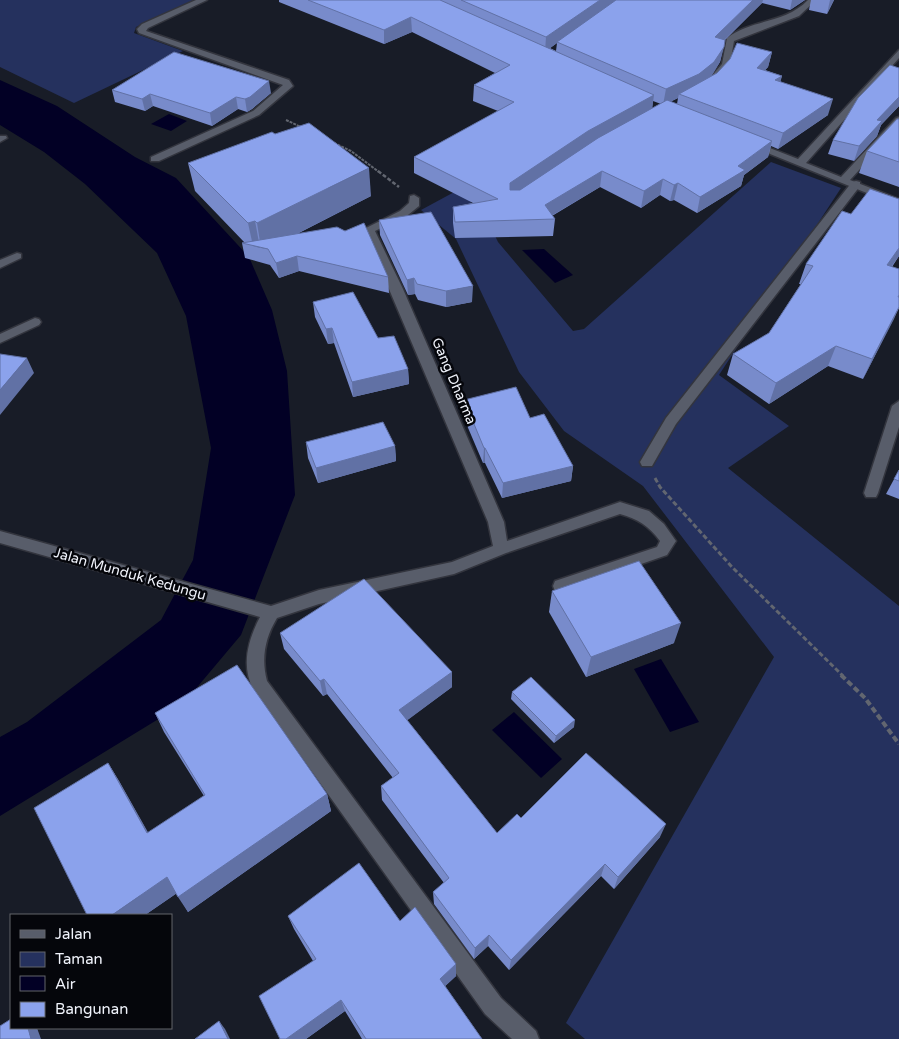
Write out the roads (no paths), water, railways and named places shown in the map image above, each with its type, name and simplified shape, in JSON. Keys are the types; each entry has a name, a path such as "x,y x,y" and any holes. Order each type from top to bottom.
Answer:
{"street":[{"path":"155,159 256,112 288,86 286,82 143,32 141,29 203,0"},
{"path":"709,84 726,64 730,40 735,36 794,15 805,9 812,0"},
{"path":"800,163 899,53"},
{"path":"647,462 671,422 850,182 899,120"},
{"path":"736,138 899,203"},
{"path":"346,241 404,213 415,204 414,198"},
{"name":"Gang Dharma","path":"369,229 397,289 496,522 500,549"},
{"path":"0,265 17,256"},
{"path":"0,339 35,322"},
{"path":"871,493 899,406"},
{"path":"528,1039 493,1006 258,684 254,667 254,651 263,625 265,612 318,597 454,568 500,549 620,508 644,515 659,528 668,541 662,551 561,586"},
{"name":"Jalan Munduk Kedungu","path":"0,537 265,612"}],"water":[{"path":"0,80 57,106 135,157 176,178 249,257 272,310 287,371 295,495 241,635 183,704 0,816 0,737 27,722 161,620 193,560 211,448 186,316 157,253 85,184 44,152 0,125"},
{"path":"169,114 187,121 171,131 151,124"},
{"path":"544,249 573,275 555,283 522,250"},
{"path":"661,659 699,722 670,732 634,669"},
{"path":"514,712 562,759 541,778 492,730"}]}
